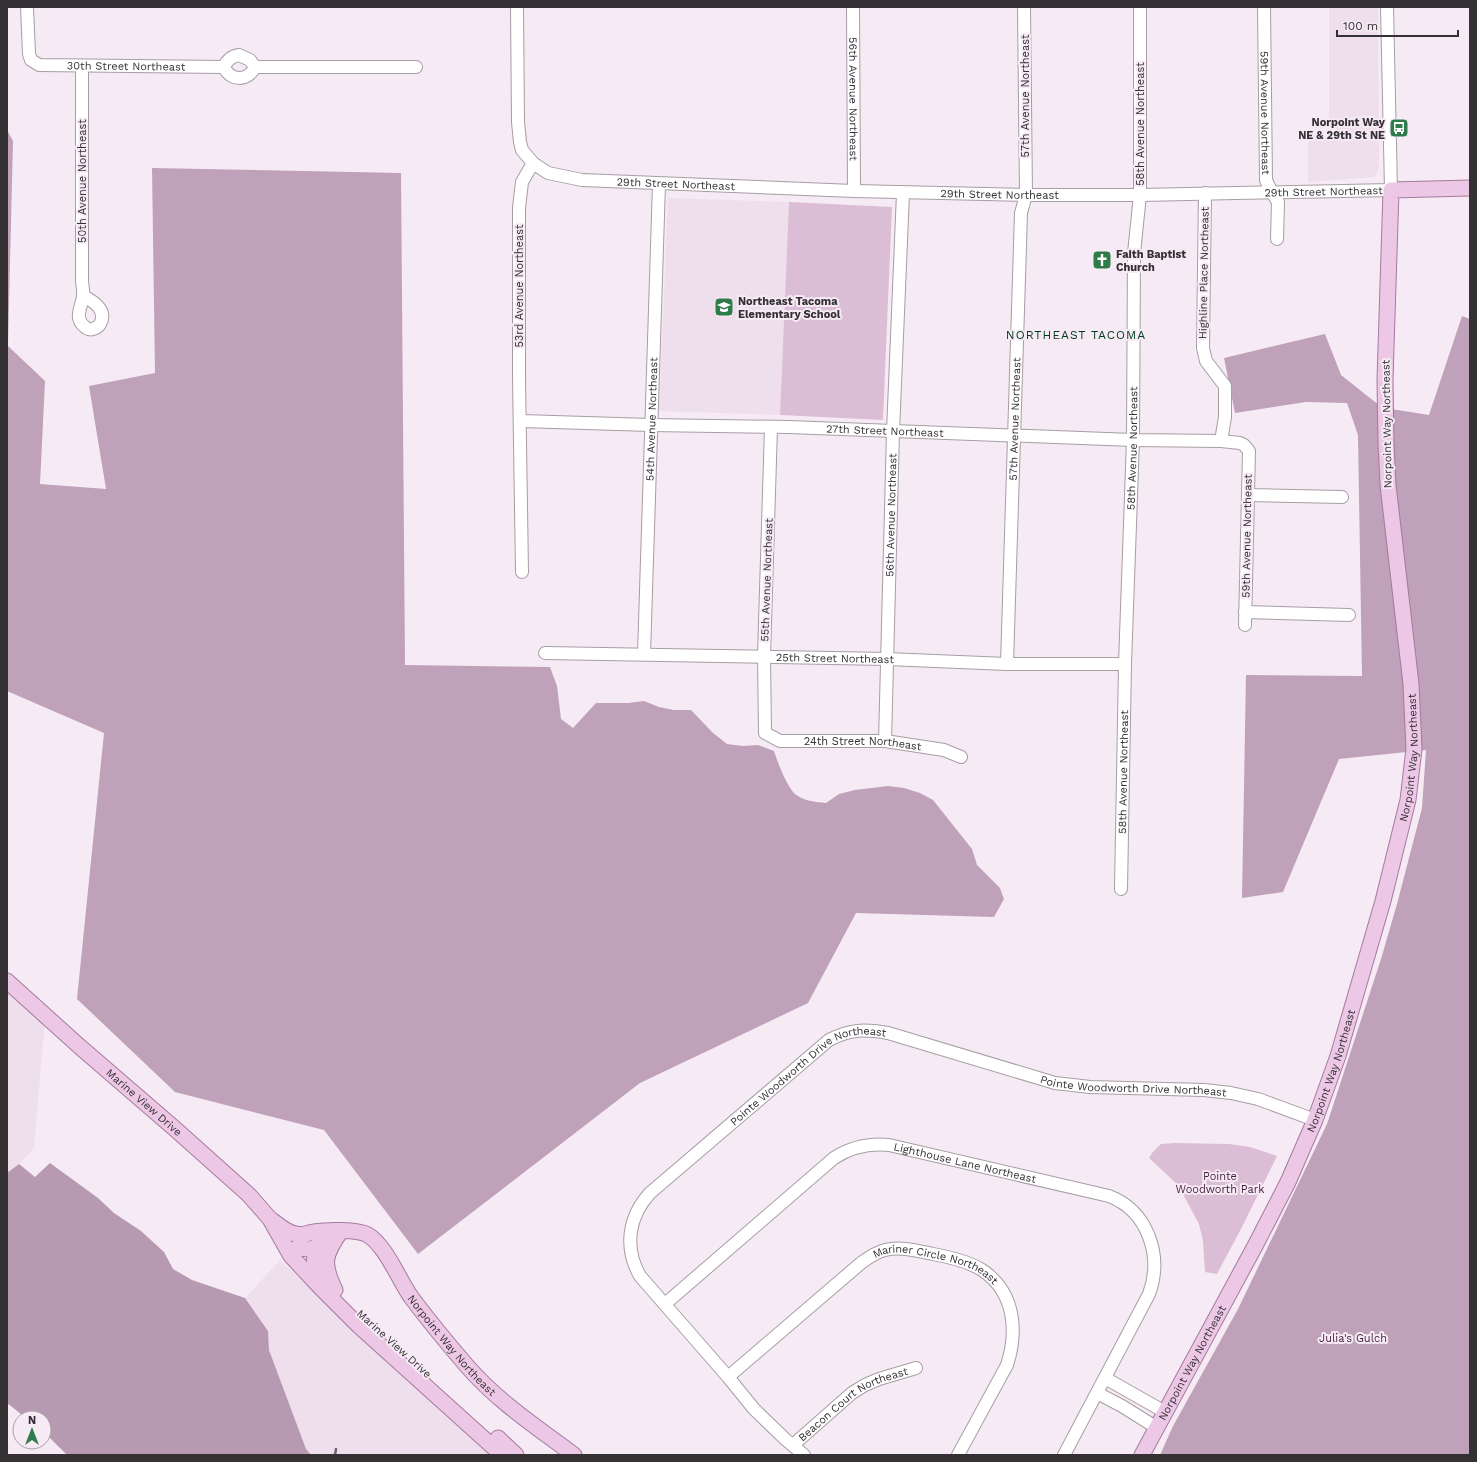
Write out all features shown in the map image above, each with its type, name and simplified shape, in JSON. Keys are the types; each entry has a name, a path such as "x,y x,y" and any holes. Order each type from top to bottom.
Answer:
{"main road":[{"name":"29th Street Northeast","path":"1391,190 1470,188"},
{"name":"Norpoint Way Northeast","path":"1142,1455 1288,1182 1315,1120 1338,1056 1383,901 1408,800 1414,749 1412,684 1388,485 1386,443 1385,380 1391,190"},
{"name":"Marine View Drive","path":"7,981 249,1196 272,1224 297,1248 317,1279 335,1290 516,1455"},
{"name":"Norpoint Way Northeast","path":"272,1224 288,1232 306,1235 313,1232 336,1234 354,1231 368,1235 376,1241 411,1296 468,1367 492,1391 574,1455"},
{"name":"Marine View Drive","path":"272,1224 292,1256 317,1279 359,1326 502,1455"},
{"path":"297,1248 304,1250 316,1248 336,1234"},
{"path":"335,1290 325,1267 328,1254 336,1234"},
{"path":"316,1248 314,1263 317,1279"}],"street":[{"name":"30th Street Northeast","path":"27,7 28,48 31,60 36,64 43,66 224,67"},
{"path":"517,7 518,122 520,142 522,150 533,163"},
{"name":"56th Avenue Northeast","path":"853,7 854,191"},
{"name":"57th Avenue Northeast","path":"1007,664 1021,213 1026,195 1024,7"},
{"name":"58th Avenue Northeast","path":"1121,889 1125,664 1133,440 1134,253 1140,195 1140,7"},
{"name":"59th Avenue Northeast","path":"1264,7 1266,180 1278,202 1277,239"},
{"name":"Norpoint Way Northeast","path":"1387,7 1391,190"},
{"path":"255,67 250,60 239,55 228,60 224,67 234,78 248,75 255,67 416,67"},
{"name":"50th Avenue Northeast","path":"82,66 83,296"},
{"name":"29th Street Northeast","path":"533,163 548,173 565,178 582,180 903,193 1140,195 1271,191 1391,190"},
{"name":"53rd Avenue Northeast","path":"522,572 521,421 519,378 519,200 522,182 533,163"},
{"name":"54th Avenue Northeast","path":"644,654 650,426 659,184"},
{"name":"56th Avenue Northeast","path":"885,741 893,432 903,193"},
{"name":"Highline Place Northeast","path":"1205,193 1203,348 1206,361 1225,386 1225,417 1221,441"},
{"name":"27th Street Northeast","path":"521,421 650,426 771,427 1133,440 1221,441 1240,443 1247,448"},
{"name":"55th Avenue Northeast","path":"765,733 764,656 771,427"},
{"name":"59th Avenue Northeast","path":"1244,625 1249,451 1247,448"},
{"path":"1248,495 1342,497"},
{"path":"1245,612 1349,615"},
{"name":"25th Street Northeast","path":"545,653 764,656 1007,664 1125,664"},
{"name":"24th Street Northeast","path":"765,733 780,742 885,741 944,750 961,757"},
{"name":"Pointe Woodworth Drive Northeast","path":"804,1455 754,1408 640,1276 634,1266 632,1257 630,1246 631,1228 638,1208 650,1193 833,1038 848,1032 859,1030 888,1033 1055,1083 1090,1086 1204,1090 1231,1093 1258,1099 1315,1120"},
{"name":"Lighthouse Lane Northeast","path":"665,1304 834,1158 846,1150 862,1145 889,1145 1094,1192 1117,1199 1132,1210 1145,1226 1152,1246 1155,1265 1154,1278 1149,1294 1105,1378"},
{"name":"Mariner Circle Northeast","path":"728,1377 871,1256 885,1250 903,1249 943,1256 972,1264 983,1270 993,1280 1005,1297 1012,1317 1013,1338 1012,1350 1007,1365 958,1455"},
{"name":"Beacon Court Northeast","path":"794,1446 852,1393 864,1385 916,1368"},
{"path":"1064,1455 1105,1378 1165,1412"},
{"path":"1096,1393 1157,1428"}],"shaded area":[{"path":"1329,7 1378,7 1379,168 1374,177 1308,182 1308,136 1329,136"},
{"name":"Northeast Tacoma Elementary School","path":"668,198 789,202 780,415 659,411"},
{"path":"7,992 45,1021 34,1148 19,1164 7,1173"},
{"path":"50,1163 98,1198 114,1213 141,1231 164,1252 173,1269 192,1280 245,1298 268,1331 269,1350 306,1449 311,1455 67,1455 52,1440 52,1410 16,1410 7,1403 7,1173 19,1164 35,1177"},
{"path":"280,1260 430,1400 492,1455 311,1455 306,1449 269,1350 268,1331 245,1298"}],"green space":[{"path":"7,130 13,141 8,346 45,381 40,484 106,489 89,386 155,373 152,168 401,173 405,665 550,667 557,686 561,719 573,728 596,703 628,703 644,701 659,707 674,710 691,710 713,733 727,744 743,746 758,745 774,751 788,785 795,794 810,801 826,803 839,794 855,790 888,786 904,788 920,793 933,800 972,849 977,865 1000,888 1004,899 994,917 856,913 808,1003 640,1083 418,1254 324,1130 175,1092 77,999 104,733 7,691"},
{"path":"789,202 892,207 883,420 780,415"},
{"name":"Julia's Gulch","path":"1462,316 1470,319 1470,1455 1160,1455 1173,1426 1238,1309 1327,1124 1381,959 1397,904 1422,808 1426,750 1339,759 1283,892 1242,898 1246,675 1362,676 1358,435 1347,403 1306,402 1235,413 1224,358 1325,334 1341,375 1375,402 1385,408 1429,415"},
{"name":"Pointe Woodworth Park","path":"1161,1144 1229,1144 1250,1147 1277,1156 1217,1274 1205,1272 1203,1241 1199,1224 1178,1185 1149,1158"}],"railway":[{"path":"335,1455 336,1449"}],"place":[{"name":"Norpoint Way NE & 29th St NE","path":"1399,128"},
{"name":"Faith Baptist Church","path":"1102,260"},
{"name":"Northeast Tacoma Elementary School","path":"724,307"}],"district":[{"name":"NORTHEAST TACOMA","path":"1076,335"}]}
